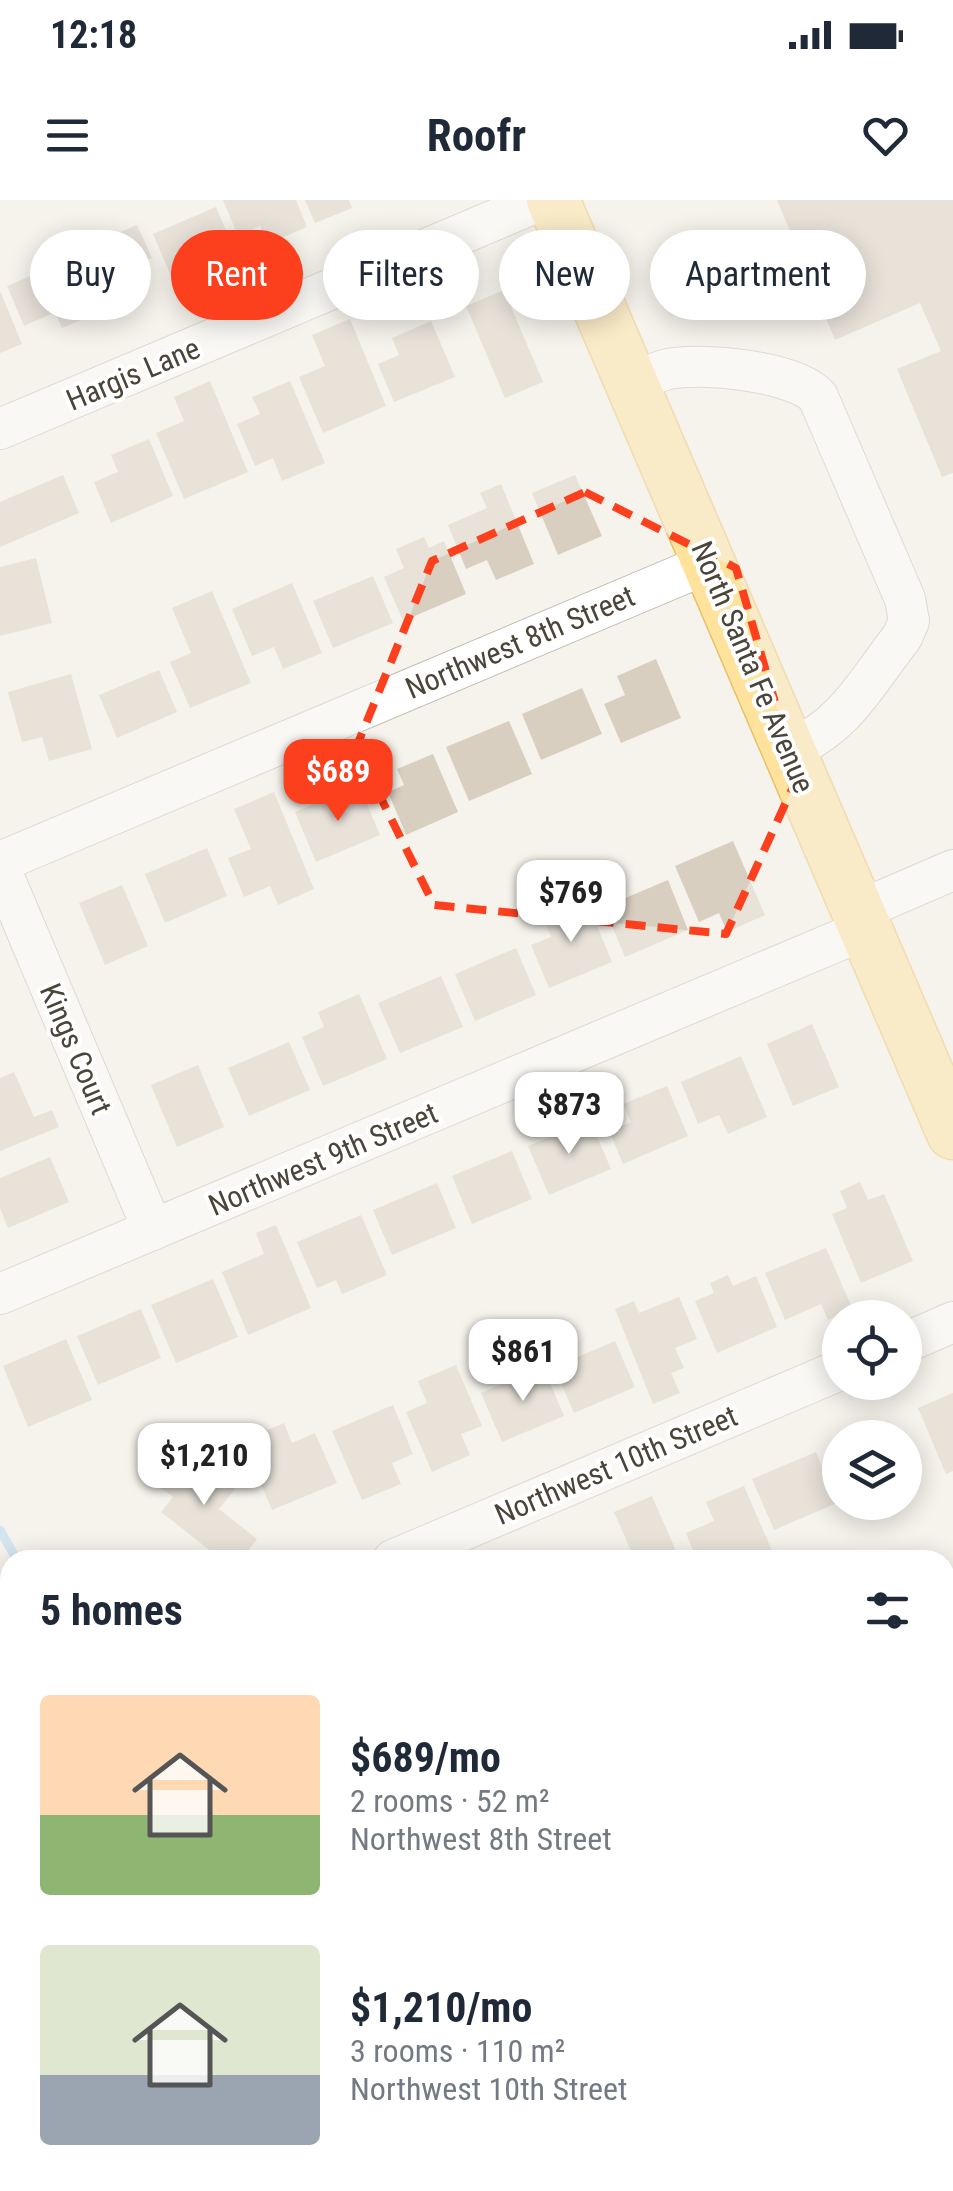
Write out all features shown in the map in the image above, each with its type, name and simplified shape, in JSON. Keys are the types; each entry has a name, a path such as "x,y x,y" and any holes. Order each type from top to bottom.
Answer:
{"main road":[{"name":"North Santa Fe Avenue","path":"553,200 862,920 943,1081 953,1133"}],"street":[{"name":"Hargis Lane","path":"0,429 542,200"},
{"path":"632,383 666,369 691,366 807,384 818,396 898,582 909,620 902,636 836,723 822,736 789,750"},
{"name":"Northwest 8th Street","path":"0,865 709,563"},
{"name":"Kings Court","path":"0,865 153,1230"},
{"name":"Northwest 9th Street","path":"0,1294 862,920 953,870"},
{"path":"922,1336 953,1322"},
{"name":"Northwest 10th Street","path":"417,1550 822,1378"}],"highlighted area":[{"path":"585,492 736,568 797,778 726,934 434,905 356,748 432,561"}],"building":[{"path":"223,200 296,200 307,227 262,230 260,226 236,230"},
{"path":"305,200 349,200 352,208 315,223"},
{"path":"777,200 953,200 953,473 942,477 897,369 941,351 920,303 835,340 827,320 866,320 866,230 789,230"},
{"path":"216,207 226,230 171,230 171,276 153,234"},
{"path":"30,276 30,320 37,320 24,326 7,286"},
{"path":"0,291 22,344 0,353"},
{"path":"499,292 499,320 517,320 543,382 505,398 472,320 479,320 479,301"},
{"path":"58,320 81,320 62,328"},
{"path":"350,320 386,406 323,433 299,377 325,366 312,335"},
{"path":"431,321 455,377 394,402 378,364 399,355 392,338"},
{"path":"210,381 248,472 184,499 156,433 184,421 174,397"},
{"path":"290,381 325,463 282,481 273,458 255,466 237,424 260,414 252,397"},
{"path":"149,439 173,496 111,523 94,482 118,472 111,455"},
{"path":"63,475 79,513 0,547 0,502"},
{"path":"575,475 602,536 558,555 532,493"},
{"path":"501,484 534,564 496,580 487,560 466,569 448,525 487,508 480,493"},
{"path":"424,537 429,548 444,541 466,594 403,621 384,577 404,568 396,549"},
{"path":"36,558 52,623 0,636 0,567"},
{"path":"373,576 393,623 333,648 313,601"},
{"path":"292,583 322,653 283,669 274,647 252,656 232,609"},
{"path":"212,591 251,683 190,708 170,662 191,653 172,608"},
{"path":"656,659 681,718 621,743 604,704 625,695 617,676"},
{"path":"159,670 177,712 117,738 99,695"},
{"path":"71,674 92,749 49,761 42,737 22,742 8,692"},
{"path":"582,688 602,734 541,760 522,714"},
{"path":"509,721 532,774 469,801 446,747"},
{"path":"433,754 458,812 406,835 388,792 404,785 397,769"},
{"path":"359,785 380,835 316,862 295,812"},
{"path":"274,792 314,889 278,905 270,886 244,897 228,858 251,849 234,809"},
{"path":"733,841 765,915 727,932 719,913 699,922 675,866"},
{"path":"207,848 227,896 165,923 145,874"},
{"path":"668,880 688,930 625,957 604,907"},
{"path":"122,885 148,946 105,965 79,903"},
{"path":"586,899 612,962 549,988 531,945 551,937 543,917"},
{"path":"516,948 536,995 475,1021 455,974"},
{"path":"441,976 463,1027 400,1053 378,1003"},
{"path":"359,994 387,1059 323,1086 302,1037 324,1027 318,1012"},
{"path":"812,1024 839,1087 793,1106 767,1044"},
{"path":"289,1042 310,1090 249,1116 228,1068"},
{"path":"741,1056 767,1117 728,1134 719,1115 698,1124 681,1082"},
{"path":"198,1065 224,1127 177,1147 151,1085"},
{"path":"14,1072 34,1117 52,1110 59,1127 0,1151 0,1078"},
{"path":"667,1086 688,1136 623,1164 609,1131 631,1122 623,1104"},
{"path":"590,1120 611,1169 549,1195 528,1146"},
{"path":"512,1151 532,1199 472,1224 452,1176"},
{"path":"50,1157 69,1202 8,1228 0,1208 0,1178"},
{"path":"860,1182 868,1200 884,1194 913,1261 861,1283 832,1214 847,1208 840,1191"},
{"path":"437,1183 456,1228 392,1255 373,1210"},
{"path":"361,1215 387,1275 342,1294 336,1280 317,1288 297,1242"},
{"path":"276,1225 311,1308 248,1335 222,1272 264,1254 256,1233"},
{"path":"826,1248 849,1300 822,1300 822,1306 785,1320 765,1273"},
{"path":"728,1275 733,1286 756,1276 777,1327 717,1353 695,1301 714,1293 710,1283"},
{"path":"213,1279 238,1337 176,1363 151,1305"},
{"path":"679,1297 697,1339 675,1348 684,1368 671,1373 680,1393 653,1404 615,1309 634,1301 639,1313"},
{"path":"141,1309 161,1358 98,1385 77,1336"},
{"path":"66,1339 92,1400 28,1427 3,1366"},
{"path":"615,1341 635,1387 574,1413 554,1367"},
{"path":"456,1365 482,1426 461,1434 470,1455 432,1472 406,1412 427,1403 418,1381"},
{"path":"543,1366 564,1416 502,1442 481,1393"},
{"path":"953,1393 953,1471 946,1474 918,1408"},
{"path":"393,1405 413,1454 392,1463 401,1484 362,1500 332,1431"},
{"path":"284,1423 292,1443 315,1433 337,1483 272,1510 242,1441"},
{"path":"185,1450 235,1489 219,1509 257,1539 249,1550 209,1550 161,1512 173,1497 157,1485"},
{"path":"816,1452 822,1467 822,1509 774,1530 752,1479"},
{"path":"744,1486 772,1550 693,1550 686,1533 714,1521 706,1502"},
{"path":"652,1496 676,1550 631,1550 614,1512"}],"waterway":[{"path":"0,1530 11,1550"}]}
